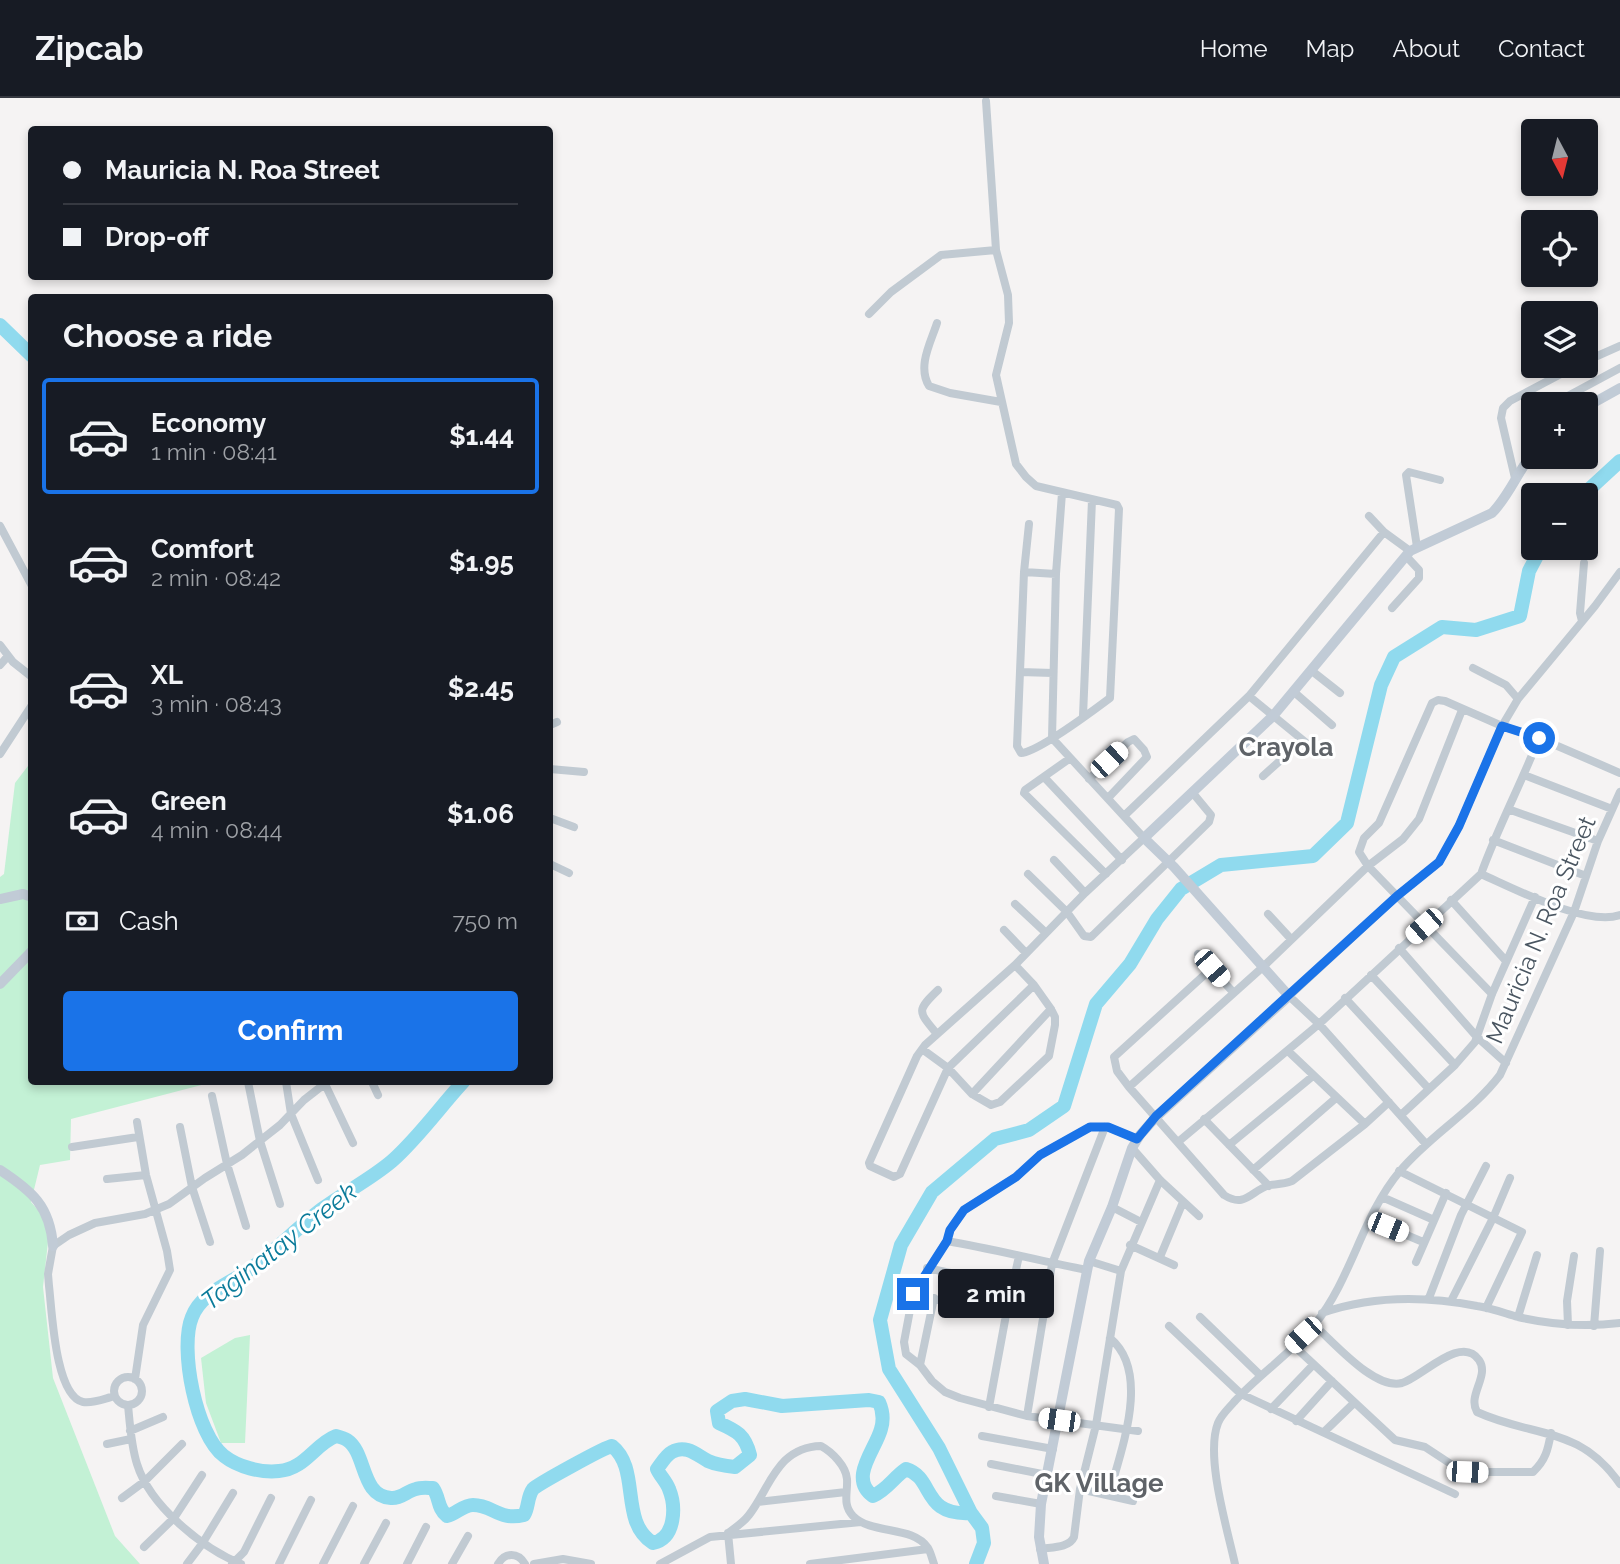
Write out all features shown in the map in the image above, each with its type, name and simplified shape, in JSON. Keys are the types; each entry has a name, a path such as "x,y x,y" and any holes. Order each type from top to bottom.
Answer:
{"street":[{"path":"986,101 996,250 1008,295 1009,323 996,375 1016,464 1036,486 1117,505 1119,523 1111,696 1026,753 1018,750 1024,572 1029,524"},
{"path":"869,314 891,292 941,255 996,250"},
{"path":"937,323 925,355 929,386 950,393 1001,402"},
{"path":"1598,356 1620,346"},
{"path":"1575,392 1620,368"},
{"path":"1515,478 1501,418 1503,408 1519,395 1552,378"},
{"path":"1598,400 1620,388"},
{"path":"1034,985 948,1068 900,1174 894,1177 872,1167 869,1163 922,1049 1015,965 1085,893 1273,716 1411,551 1492,513 1502,502 1522,469"},
{"path":"1392,608 1419,578 1419,570 1411,551 1406,475 1409,472 1440,480"},
{"path":"1062,493 1056,574 1052,738 1172,865 1289,996 1319,1024 1426,1144"},
{"path":"1083,716 1092,500"},
{"path":"1368,516 1384,532 1411,551"},
{"path":"0,526 28,578"},
{"path":"1124,816 1249,696 1384,532"},
{"path":"1582,621 1580,613 1584,563"},
{"path":"1024,572 1056,574"},
{"path":"1044,1564 1040,1549 1041,1504 1088,1265 1135,1144 1156,1116 1397,896 1439,862 1450,844 1502,726 1518,699 1620,572"},
{"path":"0,645 28,674"},
{"path":"0,665 8,656"},
{"path":"1473,668 1506,685 1518,699"},
{"path":"1312,671 1340,692"},
{"path":"1020,673 1053,673"},
{"path":"1294,692 1332,725"},
{"path":"1249,696 1315,750"},
{"path":"1492,994 1424,926 1368,866 1359,852 1360,845 1379,823 1432,703 1445,701 1620,773"},
{"path":"1129,1087 1264,966 1368,866 1402,839 1419,819 1462,710"},
{"path":"0,754 28,711"},
{"path":"1178,1142 1319,1024 1481,874 1493,840 1539,738"},
{"path":"1089,779 1128,741 1134,740 1138,743 1147,757 1145,762 1109,797"},
{"path":"1263,776 1302,741"},
{"path":"1069,759 1025,790 1025,795 1106,874"},
{"path":"553,769 584,772"},
{"path":"1524,775 1612,810"},
{"path":"1044,777 1122,860"},
{"path":"1028,874 1066,912 1084,936 1091,937 1172,865 1212,818 1192,792"},
{"name":"Mauricia N. Roa Street","path":"1235,1564 1216,1474 1214,1439 1220,1419 1260,1375 1314,1325 1346,1273 1382,1197 1399,1171 1488,1091 1506,1063 1574,912 1598,841 1620,792"},
{"path":"1507,809 1598,841"},
{"path":"553,819 574,827"},
{"path":"1493,840 1586,876"},
{"path":"1054,860 1085,893"},
{"path":"553,865 569,873"},
{"path":"1481,874 1574,912 1607,918 1620,915"},
{"path":"0,899 23,894 28,896"},
{"path":"1401,1115 1455,1065 1477,1037 1492,994 1535,897"},
{"path":"1451,900 1506,961"},
{"path":"1015,904 1045,932"},
{"path":"1268,914 1291,940"},
{"path":"1004,930 1026,953"},
{"path":"1399,948 1477,1037 1506,1063"},
{"path":"1198,954 1233,992"},
{"path":"0,984 28,955"},
{"path":"922,1049 948,1068 972,1094 991,1105 1000,1102 1049,1056 1055,1017 1034,985 1015,965"},
{"path":"1212,968 1114,1057 1117,1071 1129,1087 1224,1195 1232,1200 1247,1199 1269,1186 1292,1181 1389,1102"},
{"path":"1371,975 1455,1065"},
{"path":"937,1034 920,1011 938,990"},
{"path":"1345,998 1429,1089"},
{"path":"972,1094 1051,1009"},
{"path":"1288,1051 1365,1124"},
{"path":"1229,1144 1313,1076"},
{"path":"249,1085 260,1141 280,1204"},
{"path":"286,1085 290,1114 318,1180"},
{"path":"53,1247 69,1235 96,1223 156,1211 260,1141 322,1085"},
{"path":"326,1085 353,1143"},
{"path":"373,1085 378,1095"},
{"path":"212,1096 227,1164 246,1226"},
{"path":"1254,1170 1336,1098"},
{"path":"1204,1119 1269,1186"},
{"path":"135,1379 143,1325 170,1270 146,1175 137,1122"},
{"path":"180,1127 192,1187 209,1242"},
{"path":"1138,1431 1027,1416 945,1392 906,1354 906,1329 913,1294 964,1210 1016,1177 1040,1155 1090,1127 1105,1127 1135,1144 1160,1180 1199,1216"},
{"path":"1027,1416 1052,1264 1105,1127"},
{"path":"72,1147 138,1137"},
{"path":"1429,1298 1467,1203 1486,1166"},
{"path":"0,1170 32,1193 43,1207 51,1227 53,1247 48,1274 49,1286 58,1360 67,1387 72,1396 85,1402 115,1396"},
{"path":"1399,1171 1522,1232 1486,1308"},
{"path":"107,1180 146,1175"},
{"path":"1451,1301 1510,1178"},
{"path":"1040,1549 1072,1542 1074,1537 1080,1489 1096,1426 1121,1270 1160,1180"},
{"path":"1416,1262 1446,1193"},
{"path":"1382,1197 1434,1220"},
{"path":"1160,1257 1183,1202"},
{"path":"1112,1207 1141,1222"},
{"path":"1371,1220 1423,1242"},
{"path":"947,1241 1000,1250 1052,1264 1088,1265 1121,1270"},
{"path":"1130,1245 1174,1265"},
{"path":"1594,1326 1600,1251"},
{"path":"1518,1317 1537,1255"},
{"path":"989,1407 1020,1256"},
{"path":"1568,1325 1567,1301 1574,1256"},
{"path":"928,1268 1012,1286"},
{"path":"913,1294 1006,1315"},
{"path":"920,1365 934,1298"},
{"path":"1322,1313 1371,1301 1429,1298 1568,1325 1620,1323"},
{"path":"1200,1317 1260,1375"},
{"path":"1314,1325 1354,1362 1387,1383 1401,1383 1426,1371 1448,1355 1459,1352 1477,1357 1481,1364 1474,1402 1477,1412 1492,1419 1551,1433 1592,1453 1620,1484"},
{"path":"1169,1326 1241,1394 1455,1494"},
{"path":"1109,1495 1132,1396 1124,1354 1110,1338"},
{"path":"1293,1345 1395,1440 1425,1447 1462,1472 1533,1472 1541,1465 1549,1449 1551,1433"},
{"path":"1271,1409 1314,1365"},
{"path":"127,1377 135,1379 141,1386 141,1395 134,1404 120,1402 114,1389 120,1380 127,1377"},
{"path":"1296,1421 1332,1381"},
{"path":"1324,1432 1354,1403"},
{"path":"128,1405 136,1463 145,1481 174,1518 202,1544 236,1563 271,1497"},
{"path":"107,1444 131,1435 163,1417"},
{"path":"982,1436 1053,1449"},
{"path":"122,1497 145,1481 182,1444"},
{"path":"728,1533 747,1517 776,1469 797,1454 815,1446 826,1449 842,1467 847,1476 848,1507 861,1522"},
{"path":"990,1464 1047,1475"},
{"path":"144,1547 174,1518 202,1475"},
{"path":"1080,1489 1133,1501"},
{"path":"758,1502 846,1492"},
{"path":"187,1564 233,1493"},
{"path":"996,1496 1041,1504"},
{"path":"279,1564 311,1500"},
{"path":"323,1564 353,1506"},
{"path":"660,1564 710,1536 861,1522 922,1542 934,1564"},
{"path":"364,1564 386,1523"},
{"path":"407,1564 426,1527"},
{"path":"728,1533 732,1564"},
{"path":"452,1564 468,1536"},
{"path":"810,1564 928,1549"},
{"path":"498,1564 503,1557 512,1555 521,1558 525,1564"},
{"path":"534,1564 563,1559 591,1564"}],"green space":[{"path":"28,766 28,1085 201,1085 71,1119 70,1160 40,1165 31,1202 44,1217 49,1233 43,1287 53,1378 115,1536 140,1564 0,1564 0,877 4,874 15,783"},
{"path":"250,1335 245,1443 221,1443 206,1403 201,1358 235,1338"}],"waterway":[{"name":"Taginatay Creek","path":"0,325 28,352"},
{"path":"1596,483 1620,461"},
{"path":"976,1564 984,1543 982,1528 971,1513 939,1448 889,1369 880,1320 901,1245 932,1192 995,1139 1029,1130 1064,1106 1096,1004 1130,964 1157,919 1181,889 1221,865 1313,856 1347,823 1381,685 1394,657 1442,627 1476,630 1520,616 1529,571 1535,560"},
{"name":"Taginatay Creek","path":"460,1085 392,1161 322,1209 249,1270 209,1295 196,1309 188,1331 189,1369 205,1430 224,1456 250,1468 279,1471 296,1466 336,1436 346,1439 353,1446 369,1482 381,1495 395,1498 418,1488 433,1488 447,1516 473,1505 515,1516 524,1515 533,1489 612,1446 621,1456 626,1468 636,1522 643,1534 653,1543 666,1535 672,1520 671,1496 657,1469 668,1455 682,1449 711,1462 735,1467 750,1455 739,1434 719,1423 717,1411 732,1401 745,1399 782,1406 869,1400 879,1402 883,1418 863,1472 866,1489 873,1496 906,1469 921,1480 936,1503 944,1509 971,1513"}],"district":[{"name":"Crayola","path":"1286,747"},
{"name":"GK Village","path":"1099,1483"}],"route":[{"path":"913,1294 964,1210 1016,1177 1040,1155 1090,1127 1108,1127 1137,1139 1156,1116 1397,896 1439,862 1459,826 1502,726 1539,738"}]}
